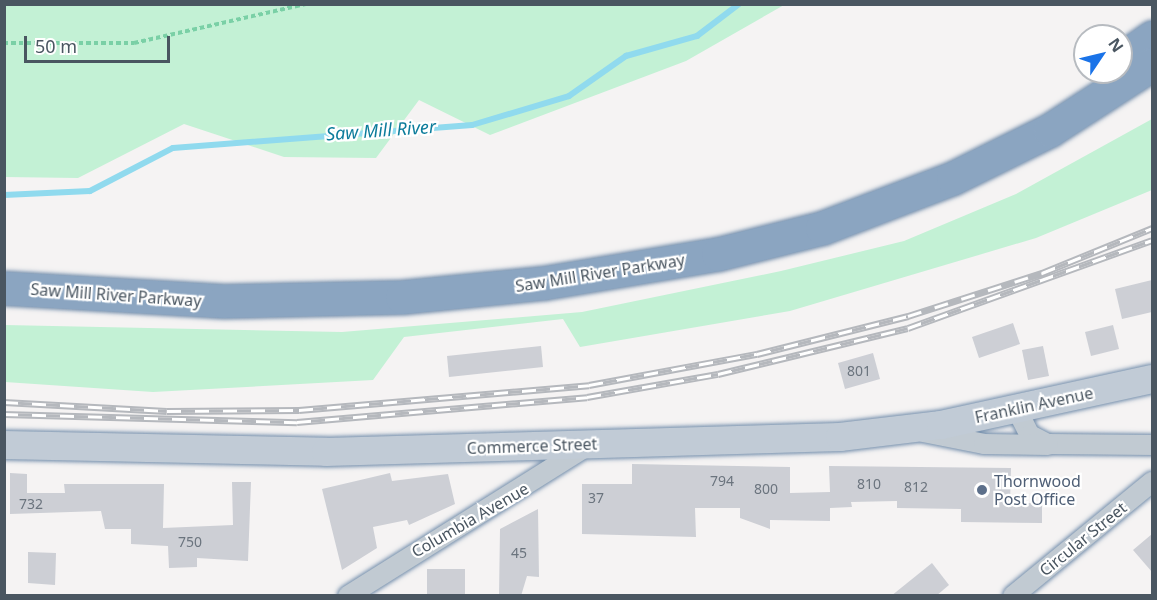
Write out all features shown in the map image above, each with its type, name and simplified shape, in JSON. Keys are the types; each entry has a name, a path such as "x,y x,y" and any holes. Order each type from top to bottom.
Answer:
{"highway":[{"path":"1133,50 1152,37"},
{"name":"Saw Mill River Parkway","path":"4,288 189,300 354,299 543,284 695,259 822,228 932,188 1050,130 1152,64"},
{"name":"Saw Mill River Parkway","path":"4,265 157,277 311,279 475,268 650,245 789,215 890,181 1018,123 1082,84"}],"main road":[{"name":"Franklin Avenue","path":"915,429 1017,410 1152,379"},
{"name":"Commerce Street","path":"4,445 326,452 840,437 915,429"}],"street":[{"name":"Commerce Street","path":"1017,410 1035,439 1057,445"},
{"name":"Commerce Street","path":"915,429 984,444 1152,446"},
{"name":"Columbia Avenue","path":"348,596 592,444"},
{"name":"Circular Street","path":"1013,596 1152,482"}],"path":[{"path":"4,43 134,44 306,4"}],"green space":[{"path":"5,4 784,5 686,61 490,135 419,100 376,158 284,157 184,124 78,178 5,177"},
{"path":"1152,119 1152,190 1036,238 790,311 580,347 563,319 404,337 373,380 153,392 5,382 5,325 342,332 582,312 781,271 904,241 1016,194"}],"building":[{"path":"1152,280 1152,312 1122,319 1115,289"},
{"path":"1013,323 1020,344 979,358 972,337"},
{"path":"1113,325 1119,349 1091,356 1085,332"},
{"path":"541,346 543,367 449,377 447,356"},
{"path":"1043,346 1049,376 1028,380 1022,350"},
{"path":"873,353 880,379 845,389 838,363"},
{"path":"632,464 790,467 790,493 830,492 829,466 1011,468 1010,503 1042,503 1042,523 961,522 961,509 897,508 897,501 851,502 852,507 830,508 830,521 770,520 770,529 740,518 740,508 695,508 696,537 582,534 582,484 632,484"},
{"path":"10,473 27,474 27,493 65,493 64,484 164,484 163,528 233,525 232,482 251,482 248,561 197,558 197,567 169,568 168,546 131,544 131,529 105,529 101,511 10,514"},
{"path":"390,473 392,481 448,474 455,504 409,525 407,520 373,527 377,548 342,570 322,489"},
{"path":"538,509 539,577 527,576 521,596 499,596 500,529"},
{"path":"1152,534 1152,572 1133,550"},
{"path":"28,552 56,553 55,585 28,583"},
{"path":"932,563 949,585 936,596 891,596"},
{"path":"427,569 465,569 465,596 427,596"}],"waterway":[{"name":"Saw Mill River","path":"4,195 90,191 173,148 472,125 569,96 626,56 697,36 739,4"}],"railway":[{"path":"4,402 167,411 299,410 589,385 757,354 908,316 1042,273 1152,228"},
{"path":"4,414 297,422 587,397 718,374 908,328 1152,240"}],"place":[{"name":"Thornwood Post Office","path":"982,490"}]}
